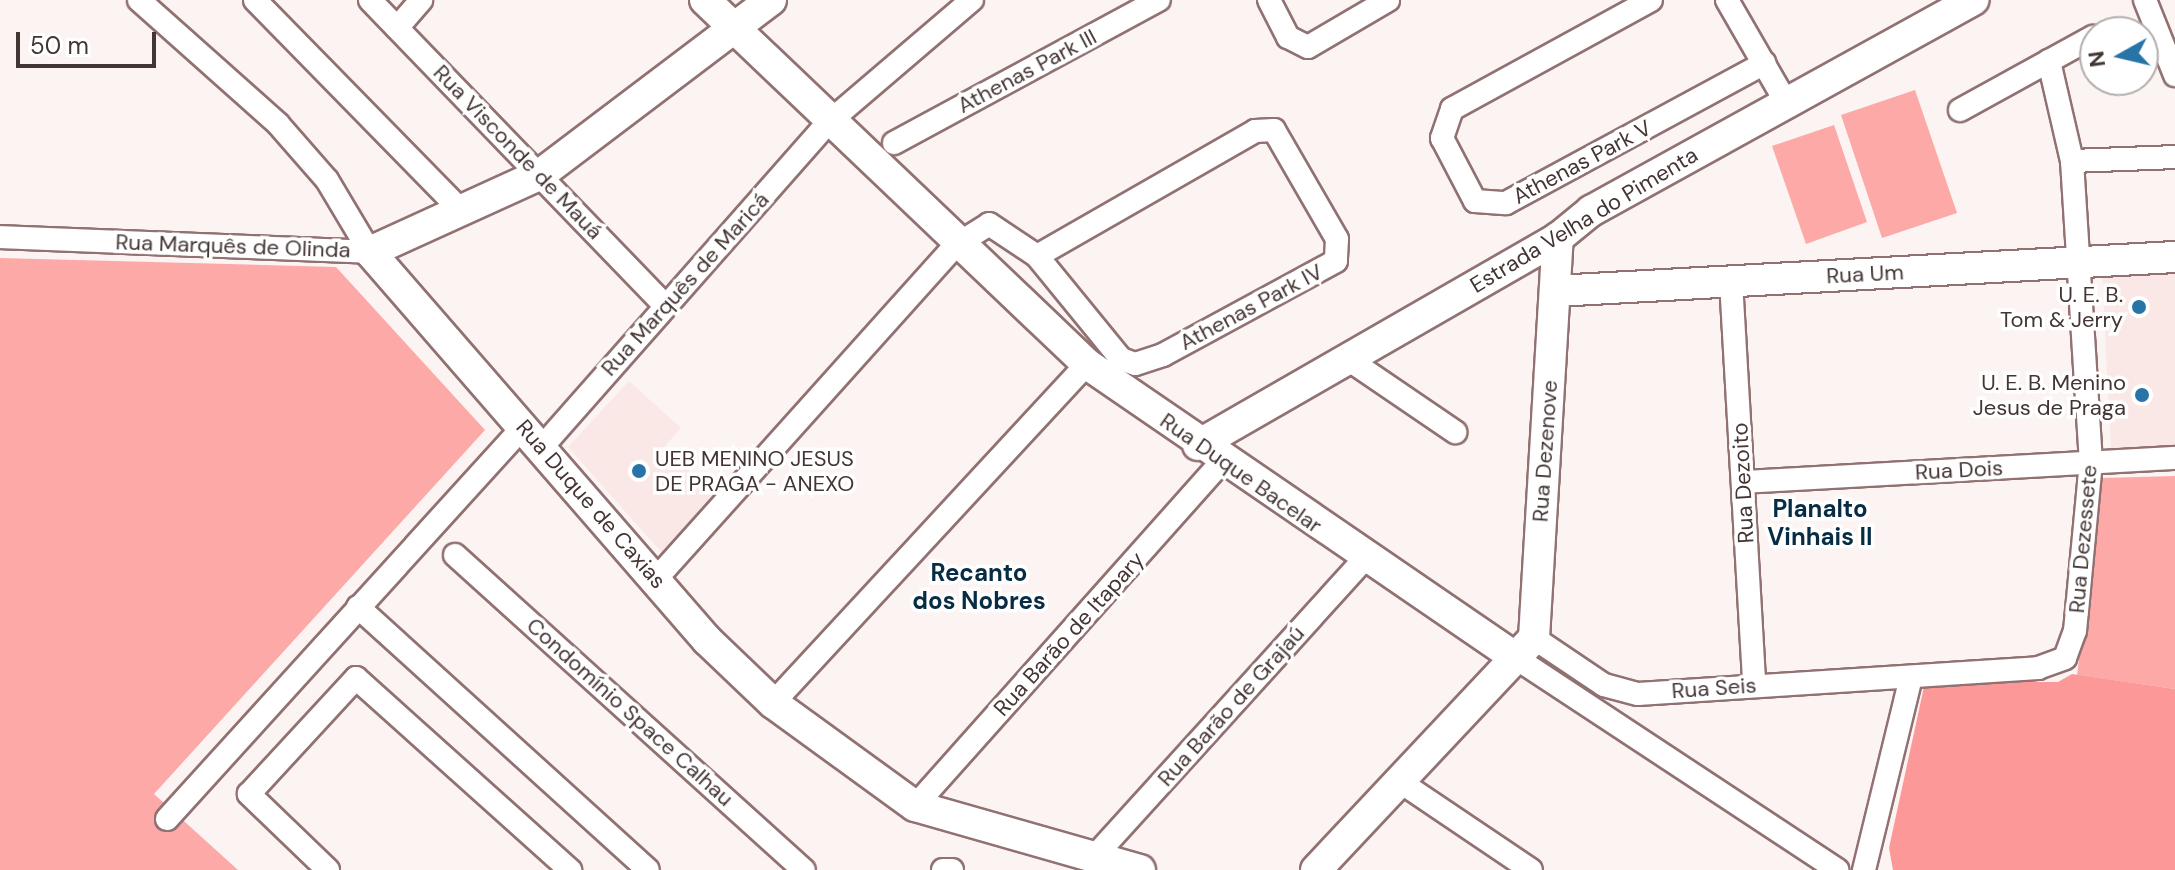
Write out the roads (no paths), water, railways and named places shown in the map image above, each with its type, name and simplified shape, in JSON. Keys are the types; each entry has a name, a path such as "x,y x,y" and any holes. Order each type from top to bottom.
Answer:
{"main road":[{"name":"Rua Duque Bacelar","path":"705,0 956,245 1087,364 1210,454 1365,558 1525,648"},
{"name":"Rua Marquês de Olinda","path":"370,252 541,174 771,0"},
{"name":"Estrada Velha do Pimenta","path":"1210,454 1348,359 1558,238 1591,211 1974,0"},
{"name":"Rua Dezenove","path":"1525,648 1558,238"},
{"name":"Rua Duque de Caxias","path":"370,252 656,579 773,703 915,806 1140,870"},
{"name":"Rua Um","path":"1555,291 2175,257"},
{"path":"1316,870 1525,648"}],"street":[{"name":"Rua Duque de Caxias","path":"139,0 278,124 327,180 370,252"},
{"path":"255,0 461,210"},
{"name":"Rua Visconde de Mauá","path":"370,0 665,305"},
{"path":"397,28 421,0"},
{"path":"829,122 972,0"},
{"name":"Athenas Park III","path":"894,143 1159,0"},
{"path":"1269,0 1288,37 1308,47 1388,0"},
{"name":"Athenas Park V","path":"1651,0 1452,109 1442,138 1475,201 1506,203 1765,63"},
{"path":"1727,0 1786,102"},
{"path":"2145,0 2175,75"},
{"path":"1960,110 2079,45"},
{"name":"Rua Dezessete","path":"1911,677 2038,668 2065,658 2075,631 2091,463 2072,161 2049,61"},
{"name":"Rua Marquês de Maricá","path":"167,819 358,607 665,305 829,122"},
{"name":"Athenas Park IV","path":"956,245 989,224 1037,256 1121,359 1135,364 1328,266 1339,250 1280,136 1262,129 1037,256"},
{"path":"2072,161 2175,157"},
{"name":"Rua Marquês de Olinda","path":"0,237 370,252"},
{"path":"656,579 956,245"},
{"name":"Rua Dezoito","path":"1731,281 1754,685"},
{"path":"1348,359 1455,432"},
{"path":"773,703 1087,364"},
{"name":"Rua Barão de Itapary","path":"915,806 1210,454"},
{"name":"Rua Dois","path":"1743,482 2175,458"},
{"name":"Condomínio Space Calhau","path":"455,555 804,870"},
{"name":"Rua Barão de Grajaú","path":"1096,855 1365,558"},
{"path":"358,607 642,868"},
{"name":"Rua Seis","path":"1525,648 1622,692 1911,677"},
{"name":"Rua Duque Bacelar","path":"1525,648 1837,870"},
{"path":"1864,870 1911,677"},
{"path":"328,870 249,794 356,678 570,870"},
{"path":"1399,781 1531,870"},
{"path":"943,870 952,870"}],"place":[{"name":"U. E. B. Tom & Jerry","path":"2139,307"},
{"name":"U. E. B. Menino Jesus de Praga","path":"2142,395"},
{"name":"UEB MENINO JESUS DE PRAGA - ANEXO","path":"639,471"}],"district":[{"name":"Planalto Vinhais II","path":"1820,523"},
{"name":"Recanto dos Nobres","path":"979,587"}]}
